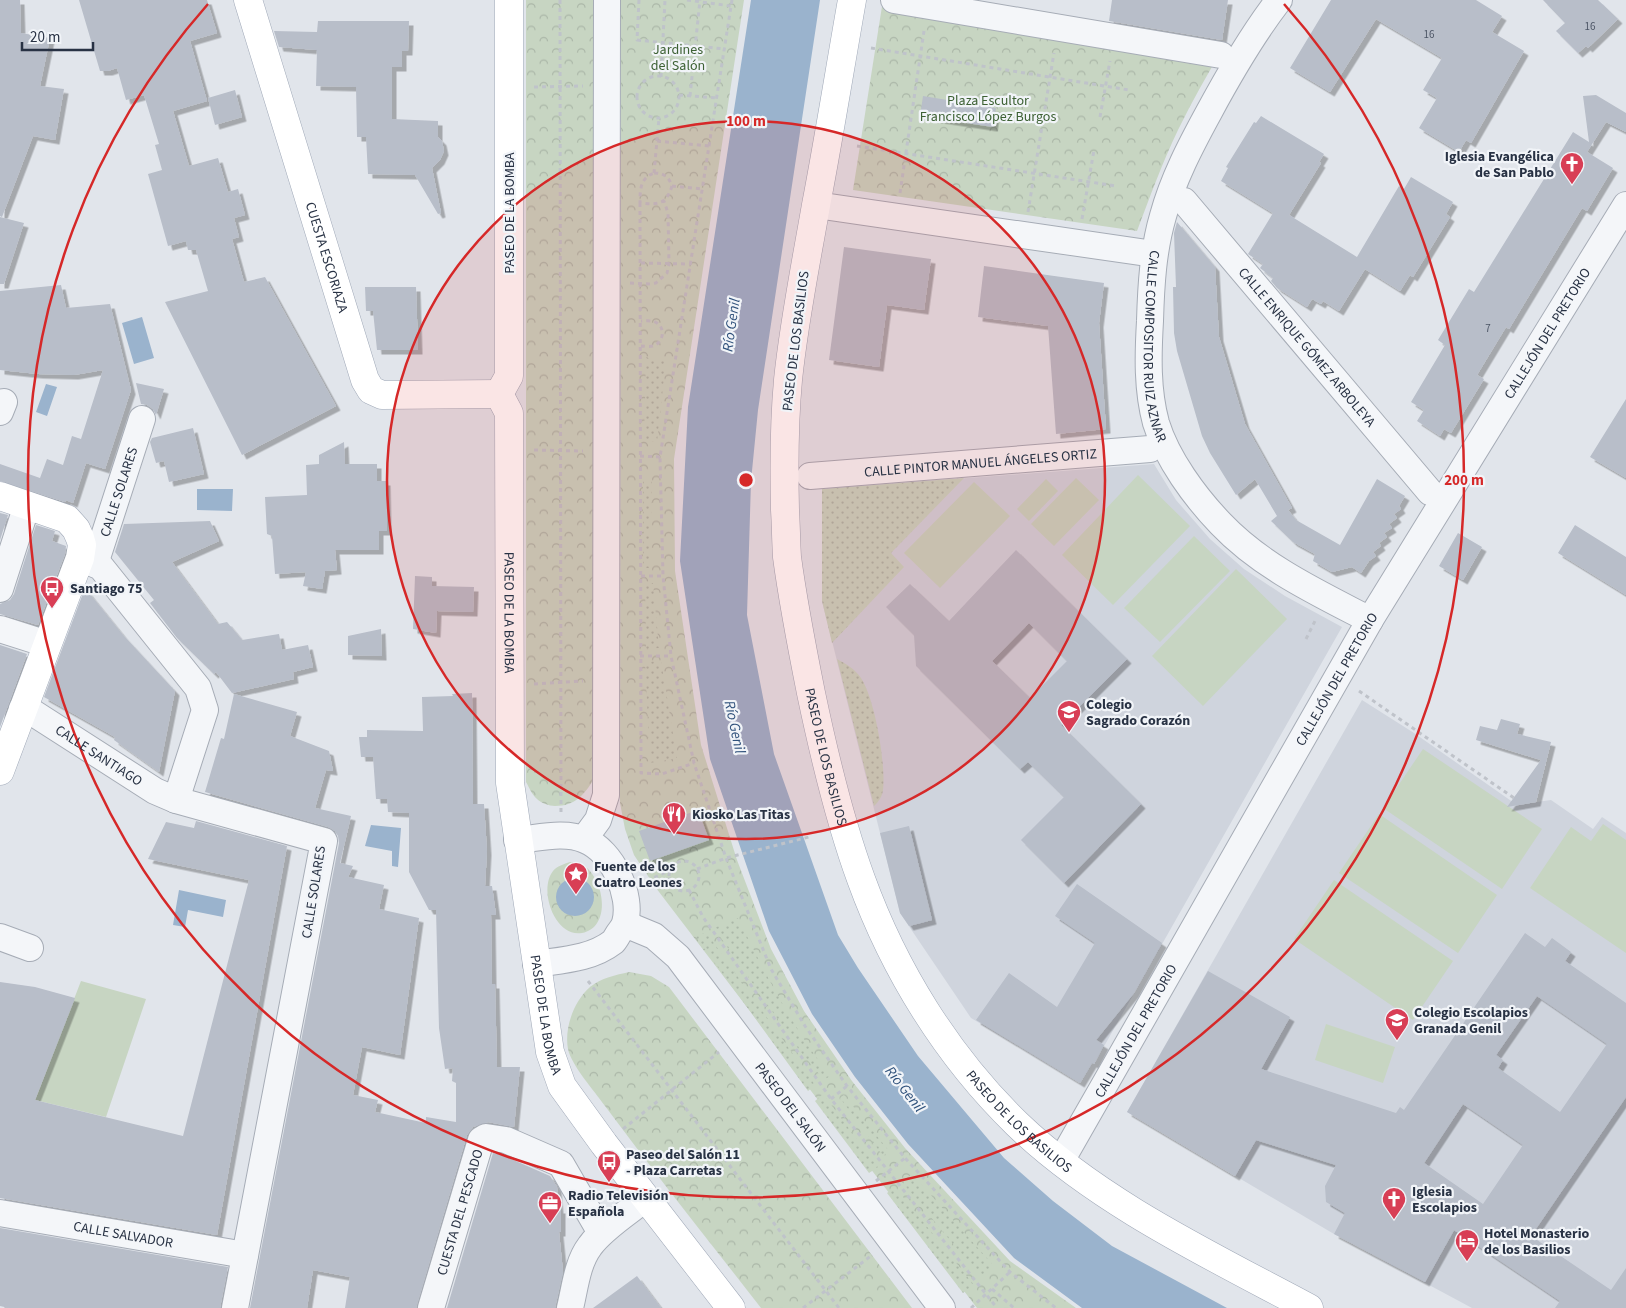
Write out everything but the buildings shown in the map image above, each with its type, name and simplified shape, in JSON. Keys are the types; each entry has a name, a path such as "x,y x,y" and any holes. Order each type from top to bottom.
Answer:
{"main road":[{"name":"CUESTA ESCORIAZA","path":"248,0 365,380 371,390 382,395 499,394"},
{"name":"PASEO DE LA BOMBA","path":"509,0 509,376 499,394 509,413 510,783 550,1052 562,1086 646,1198"},
{"name":"PASEO DE LOS BASILIOS","path":"852,0 797,304 787,382 784,469 787,554 810,685 844,829 861,880 884,936 912,990 942,1037 980,1084 1018,1124 1061,1161 1108,1195 1185,1242 1309,1308"},
{"name":"CALLE SOLARES","path":"0,496 67,519 76,528 88,561"},
{"path":"0,771 47,644 88,561"},
{"path":"646,1198 731,1308"}],"street":[{"path":"584,839 598,820 606,795 607,0"},
{"path":"894,0 1221,55"},
{"name":"CALLE COMPOSITOR RUIZ AZNAR","path":"1279,0 1263,21 1236,64 1188,151 1172,187 1154,254 1148,354 1151,394 1156,422 1167,449 1194,492 1221,525 1283,574 1370,620"},
{"name":"CALLE ENRIQUE GÓMEZ ARBOLEYA","path":"1184,202 1430,492"},
{"path":"816,205 1154,254"},
{"name":"CALLEJÓN DEL PRETORIO","path":"1061,1161 1370,620 1626,205"},
{"name":"CALLE SOLARES","path":"88,561 142,419"},
{"name":"CALLE PINTOR MANUEL ÁNGELES ORTIZ","path":"810,476 1150,450"},
{"path":"0,589 27,505"},
{"path":"88,561 101,567 198,688 205,710 176,800"},
{"path":"0,629 47,644"},
{"name":"CALLE SANTIAGO","path":"22,709 35,714 155,791 176,800"},
{"name":"CALLE SOLARES","path":"176,800 324,842 235,1308"},
{"path":"518,840 565,835 584,839 601,848 613,865 623,888 626,904 625,924 614,942 576,958 536,964"},
{"name":"PASEO DEL SALÓN","path":"625,924 654,936 678,957 942,1308"},
{"path":"0,937 30,948"},
{"name":"CUESTA DEL PESCADO","path":"430,1308 481,1140 486,1137 506,1140 567,1174 602,1233"},
{"path":"570,1308 581,1262 590,1246 602,1233 646,1198"},
{"name":"CALLE SALVADOR","path":"0,1212 245,1255"}],"path":[{"path":"560,0 561,812"},
{"path":"639,0 637,40 725,49"},
{"path":"661,77 665,0"},
{"path":"686,0 731,6"},
{"path":"732,0 660,457 663,576 671,656 694,764 771,969 805,1026 847,1086 905,1158 1010,1272 1056,1308"},
{"path":"690,96 700,1"},
{"path":"899,198 928,6"},
{"path":"1027,217 1058,27"},
{"path":"1100,117 1114,37"},
{"path":"871,48 1130,90"},
{"path":"655,77 661,77 673,83 679,95 676,108 666,117 659,118 646,114 641,109 637,96 643,83 655,77"},
{"path":"533,87 588,86"},
{"path":"679,95 717,98"},
{"path":"654,173 659,118"},
{"path":"657,142 710,146"},
{"path":"857,146 1116,186"},
{"path":"1081,225 1094,150"},
{"path":"672,186 663,175 654,173 649,175 642,183 640,203 641,773 662,774 694,764"},
{"path":"672,186 703,189"},
{"path":"640,203 655,204 664,201 672,186"},
{"path":"641,283 650,284 656,282 666,273 668,264 668,213 664,201"},
{"path":"641,263 691,264"},
{"path":"641,321 658,323 662,330 662,337 658,343 652,346 641,346"},
{"path":"533,450 588,452"},
{"path":"640,456 660,457"},
{"path":"641,576 663,576"},
{"path":"1306,639 1318,614"},
{"path":"640,656 671,656"},
{"path":"532,684 588,681"},
{"path":"1358,691 1415,728 1514,798"},
{"path":"697,869 728,858 809,838"},
{"path":"644,882 670,870 676,863 681,861 690,862 697,869 698,878 694,887 689,890 679,890 669,880 670,870"},
{"path":"689,890 703,917 831,1099 997,1308"},
{"path":"587,980 839,1308"},
{"path":"618,1133 724,1048"},
{"path":"831,1099 847,1086"},
{"path":"873,1184 905,1158"},
{"path":"803,1308 876,1251"},
{"path":"972,1308 1010,1272"},
{"path":"992,1289 1014,1308"}],"shaded area":[{"name":"Colegio Sagrado Corazón","path":"1154,464 1176,500 1210,539 1244,569 1285,596 1342,627 1094,1064 1092,1064 1080,1083 971,1018 900,913 822,601 822,489"},
{"name":"Colegio Escolapios Granada Genil","path":"1362,700 1414,733 1517,805 1551,800 1593,829 1602,817 1626,833 1626,1308 1472,1308 1334,1234 1127,1112"}],"green space":[{"path":"526,0 595,0 594,779 586,790 573,802 555,806 545,804 539,800 526,782"},
{"name":"Jardines del Salón","path":"621,0 744,0 674,459 675,571 701,745 737,860 771,949 804,1011 852,1081 905,1148 1010,1261 1076,1308 977,1308 656,888 634,855 625,829 620,803"},
{"name":"Plaza Escultor Francisco López Burgos","path":"883,0 1225,45 1200,87 1178,130 1161,167 1137,231 853,190"},
{"path":"646,356 648,358 666,360 657,442 644,440"},
{"path":"1138,475 1190,526 1113,605 1062,555"},
{"path":"964,478 891,553 904,567 832,643 822,601 822,489"},
{"path":"1076,478 1099,500 1054,546 1031,524"},
{"path":"652,479 650,568 643,568 643,480"},
{"path":"1046,479 1058,491 1029,521 1017,509"},
{"path":"974,482 1010,516 940,588 904,553"},
{"path":"1194,536 1230,571 1160,642 1124,608"},
{"path":"1236,569 1287,619 1203,706 1152,656"},
{"path":"645,583 653,583 659,648 646,649"},
{"path":"837,659 853,669 861,678 875,716 883,764 883,790 879,801 874,806"},
{"path":"661,661 677,758 650,763 645,662"},
{"path":"1423,749 1542,829 1502,889 1383,808"},
{"path":"1379,814 1497,895 1458,953 1339,873"},
{"path":"1603,824 1626,840 1626,953 1530,888 1571,827 1591,841"},
{"path":"570,862 580,863 589,870 600,889 602,900 598,921 592,929 582,933 572,933 564,928 557,921 548,900 547,889 553,871 559,866"},
{"path":"1334,880 1453,961 1413,1020 1294,939"},
{"path":"738,918 791,1019 830,1076 824,1080 800,1051 714,928"},
{"path":"706,932 815,1085 808,1091 696,937"},
{"path":"629,972 651,976 669,987 912,1308 761,1308 624,1132 584,1079 570,1056 567,1032 579,1000 590,987 599,981"},
{"path":"81,981 146,999 106,1117 35,1100"},
{"path":"1326,1024 1395,1047 1383,1083 1315,1060"},
{"path":"823,1094 878,1167 869,1173 815,1101"},
{"path":"844,1095 889,1151 883,1156 840,1098"},
{"path":"912,1174 994,1266 981,1278 902,1182"},
{"path":"895,1187 974,1285 963,1293 887,1193"}],"water":[{"name":"Río Genil","path":"751,0 820,0 758,410 751,481 747,615 774,754 838,935 858,968 918,1056 1004,1158 1053,1201 1112,1246 1227,1308 1082,1308 1014,1258 908,1144 855,1077 812,1014 769,931 710,759 680,561 688,407"},
{"path":"142,317 154,358 134,364 122,323"},
{"path":"46,384 57,387 47,416 36,412"},
{"path":"197,489 233,489 232,511 197,510"},
{"path":"371,825 401,828 398,867 392,866 392,851 365,846"},
{"name":"Fuente de los Cuatro Leones","path":"575,878 588,884 594,897 588,910 575,916 562,910 556,897 562,884"},
{"path":"179,890 226,900 223,917 188,910 185,927 173,925"}],"place":[{"name":"Iglesia Evangélica de San Pablo","path":"1572,185"},
{"name":"Santiago 75","path":"52,609"},
{"name":"Colegio Sagrado Corazón","path":"1069,733"},
{"name":"Kiosko Las Titas","path":"674,835"},
{"name":"Fuente de los Cuatro Leones","path":"576,895"},
{"name":"Colegio Escolapios Granada Genil","path":"1397,1041"},
{"name":"Paseo del Salón 11 - Plaza Carretas","path":"609,1183"},
{"name":"Iglesia Escolapios","path":"1394,1220"},
{"name":"Radio Televisión Española","path":"550,1224"},
{"name":"Hotel Monasterio de los Basilios","path":"1467,1262"}]}
